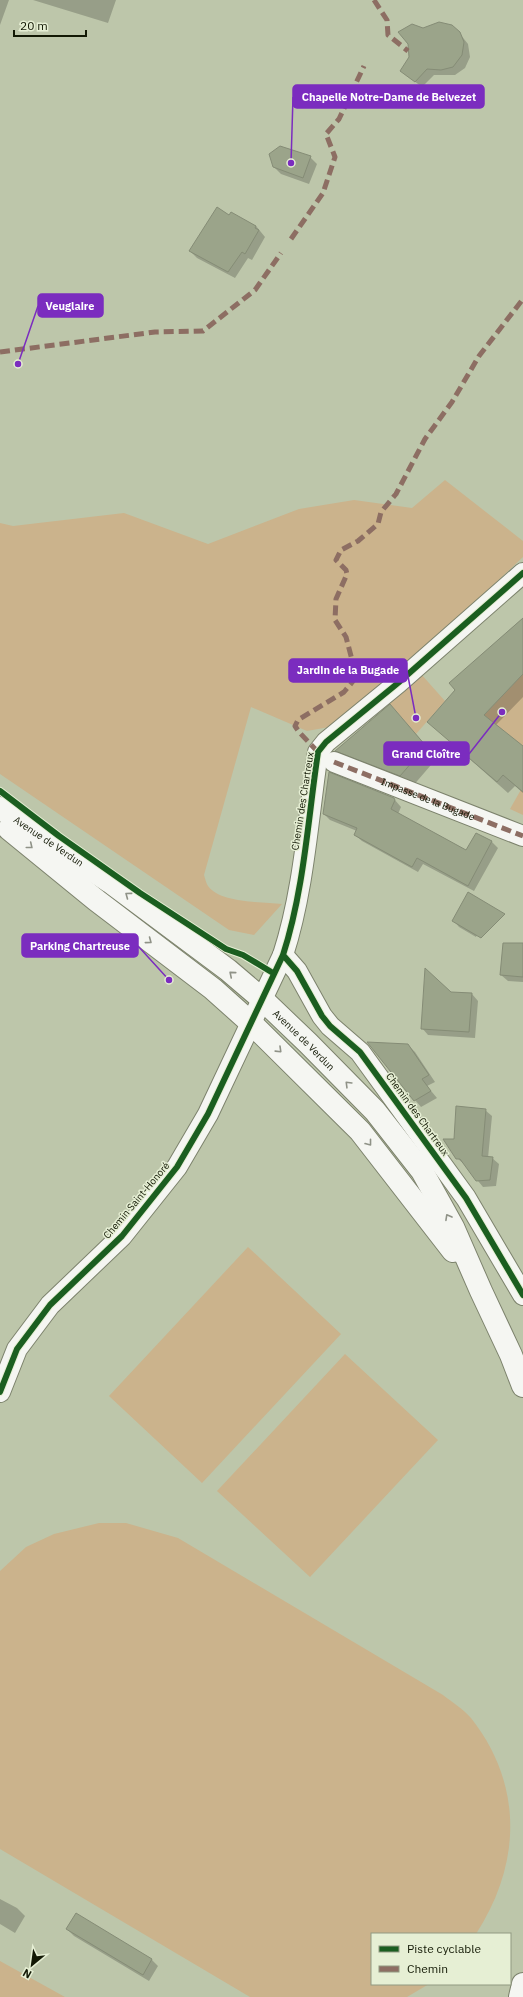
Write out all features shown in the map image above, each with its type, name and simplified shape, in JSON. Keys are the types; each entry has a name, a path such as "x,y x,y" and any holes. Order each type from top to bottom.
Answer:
{"main road":[{"name":"Avenue de Verdun","path":"0,808 110,882 228,970 262,999 375,1111 422,1171 453,1227 511,1355 523,1386"},
{"name":"Avenue de Verdun","path":"0,822 96,900 213,989 251,1022 360,1131 441,1234 481,1291"},
{"path":"520,1997 523,1984"}],"street":[{"name":"Chemin des Chartreux","path":"251,1022 283,955 298,890 318,752 326,742 398,683 523,573"},
{"name":"Impasse de la Bugade","path":"334,762 523,836"},
{"name":"Chemin des Chartreux","path":"283,955 297,971 322,1016 330,1026 360,1052 466,1198 523,1295"},
{"name":"Chemin Saint-Honoré","path":"0,1392 17,1349 50,1306 122,1236 177,1167 208,1114 251,1022"}],"shaded area":[{"path":"445,480 523,541 523,557 346,724 307,731 251,707 204,875 208,886 214,892 222,896 242,901 282,904 254,935 229,930 0,774 0,523 13,526 124,513 208,544 299,509 354,500 412,508"},
{"path":"520,672 523,674 523,753 507,733 493,727 495,723 493,722 490,725 478,714 512,686"},
{"path":"421,674 445,701 416,734 389,703"},
{"path":"523,786 523,815 510,809"},
{"path":"248,1247 341,1334 202,1483 109,1396"},
{"path":"345,1354 438,1440 310,1577 217,1491"},
{"path":"99,1523 126,1523 178,1538 443,1695 471,1718 488,1743 500,1770 508,1797 510,1824 508,1852 502,1880 491,1907 477,1933 371,1933 371,1985 427,1985 407,1997 250,1997 0,1849 0,1571 26,1547 54,1534"},
{"path":"0,1961 65,1997 0,1997"}],"building":[{"path":"439,22 452,25 460,32 464,42 462,55 453,67 441,70 427,69 415,82 400,71 409,57 408,44 398,32 412,24 423,28"},
{"path":"280,146 311,156 303,178 273,167 269,154"},
{"path":"217,207 229,215 231,212 256,226 255,228 259,230 245,254 242,252 228,272 189,251"},
{"path":"523,618 523,674 484,715 523,746 523,792 503,775 497,782 427,722 455,690 449,683"},
{"path":"390,704 426,746 400,776 335,751"},
{"path":"329,772 394,798 395,800 391,809 466,850 476,833 492,841 468,886 417,858 412,867 354,835 357,828 323,814"},
{"path":"468,892 505,914 481,938 452,921"},
{"path":"503,943 523,943 523,977 500,975"},
{"path":"425,968 451,992 472,993 469,1032 421,1029"},
{"path":"367,1042 408,1044 429,1075 422,1079 431,1091 414,1101"},
{"path":"456,1106 486,1109 482,1156 493,1157 490,1180 476,1181 460,1159 456,1159 443,1139 454,1139"},
{"path":"76,1913 152,1959 143,1975 66,1929"}],"marked path":[{"path":"374,0 387,20 388,35 408,51"},
{"path":"291,239 323,193 335,157 326,134 339,119 364,66"},
{"path":"0,352 155,332 203,331 255,290 281,253"},
{"path":"318,752 295,726 298,720 344,692 354,680 355,671 346,637 335,620 336,599 347,574 346,570 336,560 341,550 358,541 378,524 381,512 396,494 425,439 452,402 479,356 523,299"},
{"path":"334,762 523,836"}],"cycle path":[{"path":"0,1392 17,1349 50,1305 122,1236 177,1167 208,1114 283,955 301,880 318,752 326,742 398,683 523,573"},
{"path":"0,791 59,836 140,893 226,949 243,955 273,973"},
{"path":"283,955 297,971 322,1016 330,1026 360,1052 466,1198 523,1295"}],"place":[{"name":"Chapelle Notre-Dame de Belvezet","path":"291,163"},
{"name":"Veuglaire","path":"18,364"},
{"name":"Grand Cloître","path":"502,712"},
{"name":"Jardin de la Bugade","path":"416,718"},
{"name":"Parking Chartreuse","path":"169,980"}]}
